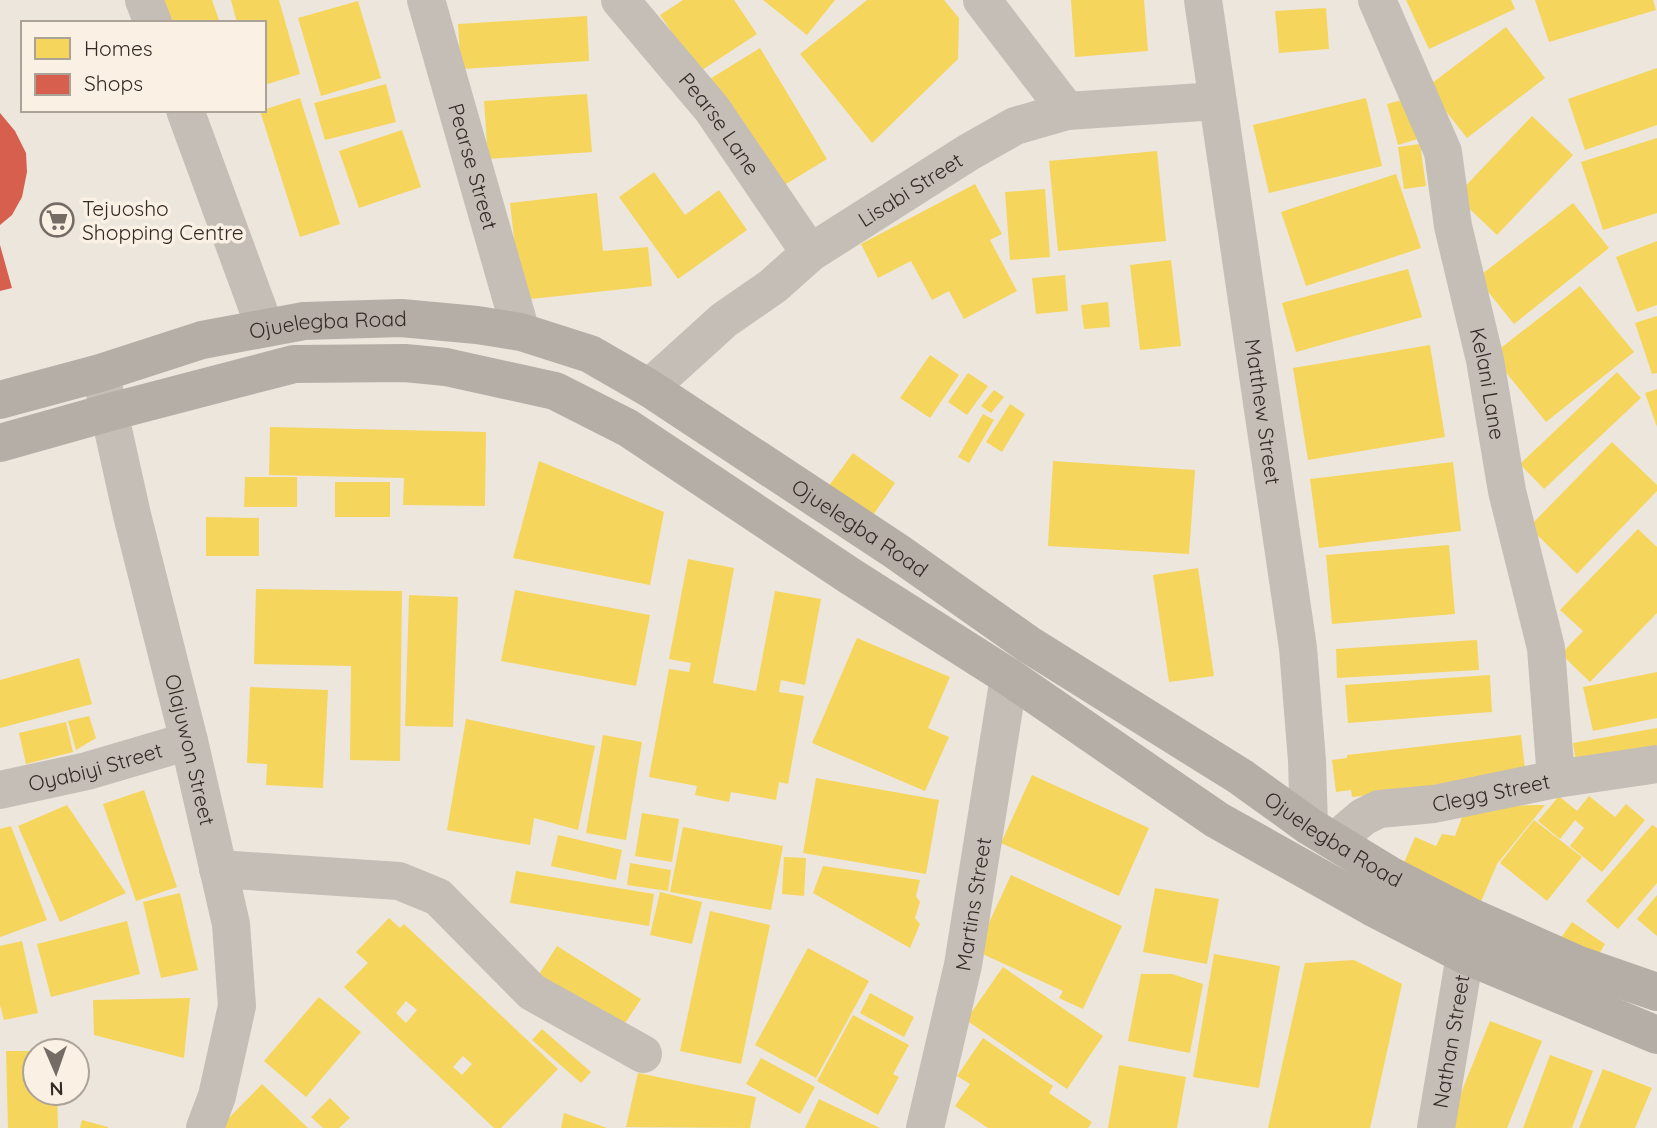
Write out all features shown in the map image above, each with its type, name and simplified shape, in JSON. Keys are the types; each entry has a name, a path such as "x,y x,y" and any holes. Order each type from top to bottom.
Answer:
{"main road":[{"name":"Ojuelegba Road","path":"0,400 100,373 202,340 304,321 401,318 477,325 521,332 590,354 649,388 896,551 1028,644 1241,777 1322,833 1391,876 1469,916 1579,965 1657,992"},
{"name":"Ojuelegba Road","path":"0,443 110,412 310,362 405,363 446,367 555,391 628,428 850,576 1009,677 1217,820 1372,907 1465,955 1657,1035"}],"street":[{"path":"145,0 152,21"},
{"name":"Pearse Street","path":"426,0 521,332"},
{"name":"Pearse Lane","path":"621,0 712,109 810,253"},
{"path":"982,0 1067,111"},
{"name":"Matthew Street","path":"1203,0 1297,648 1307,761 1322,833"},
{"name":"Kelani Lane","path":"1377,0 1443,152 1453,226 1485,360 1507,491 1546,648 1556,779"},
{"name":"Lisabi Street","path":"649,388 724,320 773,286 810,253 969,152 1015,126 1067,111 1217,101"},
{"path":"186,112 265,328"},
{"name":"Olajuwon Street","path":"100,373 231,924 237,1006 217,1096 205,1128"},
{"name":"Martins Street","path":"925,1128 963,965 1009,677"},
{"name":"Oyabiyi Street","path":"0,790 87,771 189,741"},
{"name":"Clegg Street","path":"1322,833 1379,809 1434,804 1556,779 1657,764"},
{"path":"218,869 399,881 438,897 532,992 643,1054"},
{"name":"Nathan Street","path":"1436,1128 1465,955"}],"building: Homes":[{"path":"155,0 212,0 219,21 161,21"},
{"path":"231,0 279,0 300,74 266,84 266,21 236,21"},
{"path":"683,0 734,0 757,34 699,72 660,15"},
{"path":"763,0 835,0 807,35"},
{"path":"867,0 944,0 959,18 958,59 872,143 800,54"},
{"path":"1071,0 1144,0 1148,51 1075,57"},
{"path":"1406,0 1511,0 1515,9 1429,49"},
{"path":"1535,0 1653,0 1656,10 1549,42"},
{"path":"358,1 381,78 321,96 298,18"},
{"path":"1326,8 1329,49 1279,53 1275,11"},
{"path":"587,16 589,61 461,69 458,24"},
{"path":"1506,27 1545,78 1467,138 1427,87"},
{"path":"760,48 827,159 773,192 705,82"},
{"path":"1657,68 1657,125 1585,150 1568,99"},
{"path":"386,84 396,122 325,140 314,103"},
{"path":"587,94 592,152 488,159 484,101"},
{"path":"300,98 340,224 300,237 260,112 266,112 266,109"},
{"path":"1366,98 1382,166 1269,193 1253,125"},
{"path":"1409,98 1421,138 1398,145 1387,104"},
{"path":"1532,116 1573,155 1497,235 1456,196"},
{"path":"402,130 421,187 359,208 339,151"},
{"path":"1657,138 1657,213 1603,230 1581,162"},
{"path":"1420,144 1426,186 1404,189 1398,147"},
{"path":"1157,151 1166,241 1058,251 1049,161"},
{"path":"654,172 685,215 719,190 747,230 678,279 619,197"},
{"path":"1396,174 1421,248 1306,286 1281,212"},
{"path":"975,184 1002,234 990,240 1017,291 964,319 949,291 932,300 911,261 878,278 861,244"},
{"path":"1045,189 1050,257 1010,260 1005,192"},
{"path":"597,193 603,251 648,247 652,286 521,300 510,203"},
{"path":"1573,203 1609,248 1514,324 1477,278"},
{"path":"1657,241 1657,305 1637,312 1616,257"},
{"path":"1171,260 1181,346 1140,350 1130,265"},
{"path":"1408,269 1422,317 1296,352 1282,303"},
{"path":"1065,275 1068,311 1036,314 1032,278"},
{"path":"1580,286 1634,352 1546,422 1492,355"},
{"path":"1108,302 1110,327 1084,329 1081,305"},
{"path":"1657,316 1657,373 1652,374 1635,323"},
{"path":"1430,345 1445,437 1308,460 1293,368"},
{"path":"930,355 959,375 930,418 900,398"},
{"path":"1617,372 1641,398 1544,489 1520,464"},
{"path":"968,373 988,386 967,415 948,402"},
{"path":"1657,389 1657,427 1645,393"},
{"path":"994,390 1004,397 991,413 981,406"},
{"path":"1010,404 1025,414 1002,452 986,442"},
{"path":"983,414 994,420 969,463 958,457"},
{"path":"270,427 486,432 485,506 403,505 404,478 269,475"},
{"path":"1612,442 1657,485 1657,491 1577,574 1529,527"},
{"path":"853,453 895,483 871,518 828,487"},
{"path":"539,461 664,512 650,585 513,558"},
{"path":"1053,461 1195,470 1189,554 1048,546"},
{"path":"1453,462 1461,531 1319,548 1310,479"},
{"path":"245,477 297,477 297,507 244,507"},
{"path":"335,482 390,482 390,517 335,517"},
{"path":"206,517 259,518 259,556 206,556"},
{"path":"1638,529 1657,547 1657,613 1590,682 1561,654 1583,631 1560,610"},
{"path":"1449,545 1455,614 1332,624 1326,555"},
{"path":"688,559 734,568 713,683 756,691 775,591 821,599 805,685 781,680 779,692 804,696 788,784 779,782 776,800 731,792 729,802 695,795 697,786 649,777 669,669 689,672 691,663 669,659"},
{"path":"1198,568 1214,676 1169,682 1153,575"},
{"path":"256,589 402,591 400,761 350,760 351,666 254,664"},
{"path":"515,590 650,615 636,686 501,661"},
{"path":"409,595 458,597 453,727 405,726"},
{"path":"857,638 950,677 928,728 949,737 925,791 812,743"},
{"path":"1477,640 1479,670 1337,678 1336,649"},
{"path":"79,658 92,704 0,728 0,680"},
{"path":"1657,672 1657,718 1593,731 1583,687"},
{"path":"1490,675 1492,712 1348,723 1345,685"},
{"path":"250,687 328,690 323,788 266,785 267,764 247,763"},
{"path":"89,716 96,738 76,750 68,721"},
{"path":"466,719 595,746 578,830 534,818 530,845 447,830"},
{"path":"66,722 73,752 26,764 19,733"},
{"path":"1657,728 1657,747 1576,762 1573,743"},
{"path":"603,735 642,742 626,840 586,833"},
{"path":"1521,735 1526,777 1352,797 1351,790 1336,792 1332,760 1347,758 1347,755"},
{"path":"1032,775 1149,828 1119,896 1001,843"},
{"path":"816,778 939,800 926,874 803,853"},
{"path":"144,790 177,887 136,901 103,804"},
{"path":"1559,796 1577,811 1589,796 1615,817 1626,804 1645,820 1602,872 1570,846 1584,828 1575,820 1560,839 1538,821"},
{"path":"67,805 126,893 60,922 18,826"},
{"path":"1545,805 1497,864 1480,904 1401,870 1415,837 1436,846 1442,834 1455,836 1462,817 1484,806"},
{"path":"642,813 679,819 672,862 635,856"},
{"path":"1534,820 1582,857 1547,901 1500,863"},
{"path":"1652,825 1657,828 1657,883 1618,929 1586,901"},
{"path":"11,826 47,920 0,937 0,829"},
{"path":"683,827 783,846 771,910 670,892"},
{"path":"558,835 622,850 616,880 551,866"},
{"path":"784,857 806,858 804,896 782,894"},
{"path":"630,863 671,870 668,891 627,885"},
{"path":"823,866 920,880 916,896 920,902 915,918 920,924 910,948 813,893"},
{"path":"516,871 654,894 649,926 510,903"},
{"path":"1011,875 1122,926 1083,1009 1059,998 1063,991 976,951"},
{"path":"1155,888 1219,899 1207,964 1143,952"},
{"path":"660,892 702,902 692,944 650,935"},
{"path":"180,893 198,970 161,978 143,902"},
{"path":"1657,895 1657,936 1637,919"},
{"path":"710,911 770,925 741,1064 680,1051"},
{"path":"389,918 400,928 404,924 558,1069 501,1128 494,1128 344,987 368,963 356,952","holes":["406,1001 417,1010 406,1023 396,1013","463,1056 472,1064 462,1075 453,1067"]},
{"path":"127,921 140,974 51,997 37,944"},
{"path":"1572,922 1605,944 1596,959 1554,948"},
{"path":"22,941 38,1013 4,1020 0,1005 0,946"},
{"path":"557,946 641,999 620,1031 536,979"},
{"path":"808,948 869,981 816,1078 755,1045"},
{"path":"1214,954 1280,966 1259,1088 1193,1077"},
{"path":"1354,960 1402,984 1370,1128 1268,1128 1305,963"},
{"path":"1003,967 1103,1036 1067,1089 966,1020"},
{"path":"1141,974 1172,974 1203,984 1190,1053 1128,1041"},
{"path":"870,993 914,1017 904,1037 860,1013"},
{"path":"319,997 361,1032 306,1097 264,1061"},
{"path":"190,998 184,1058 94,1035 93,1000"},
{"path":"853,1015 909,1045 893,1074 899,1077 878,1115 817,1081"},
{"path":"1490,1021 1542,1041 1507,1128 1447,1128"},
{"path":"542,1029 591,1072 581,1083 532,1040"},
{"path":"983,1038 1053,1086 1049,1093 1092,1122 1088,1128 988,1128 955,1106 970,1084 957,1076"},
{"path":"6,1051 21,1051 21,1107 57,1107 58,1128 8,1128"},
{"path":"1550,1055 1593,1071 1572,1128 1523,1128"},
{"path":"761,1058 815,1087 800,1114 746,1084"},
{"path":"1119,1065 1186,1077 1177,1128 1108,1128"},
{"path":"1603,1069 1652,1088 1635,1128 1579,1128"},
{"path":"638,1073 756,1097 750,1128 626,1127"},
{"path":"262,1084 308,1128 219,1128"},
{"path":"330,1098 350,1118 339,1128 323,1128 311,1117"},
{"path":"819,1099 880,1128 805,1128"},
{"path":"564,1113 607,1128 561,1128"},
{"path":"82,1120 108,1127 108,1128 80,1128"}],"building: Shops":[{"path":"0,113 15,131 26,153 27,172 22,197 12,215 0,225"},
{"path":"0,245 12,288 0,291"}],"place":[{"name":"Tejuosho Shopping Centre","path":"57,220"}]}
